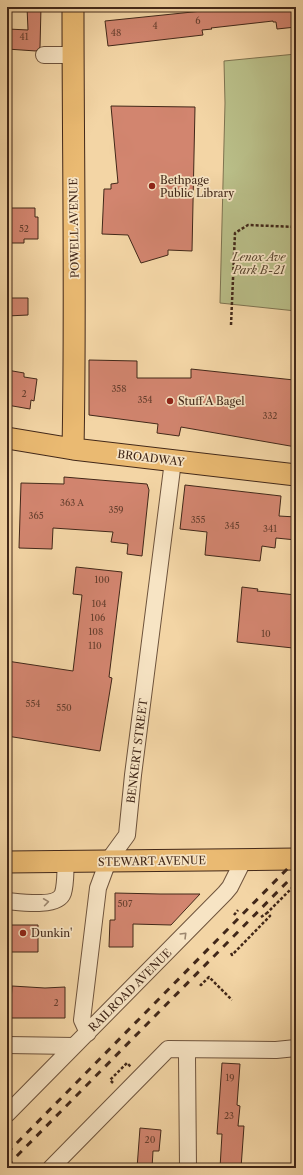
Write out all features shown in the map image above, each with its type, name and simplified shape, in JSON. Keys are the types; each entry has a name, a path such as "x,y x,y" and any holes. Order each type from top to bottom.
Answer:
{"main road":[{"name":"POWELL AVENUE","path":"73,7 73,187 75,269 73,449"},
{"name":"BROADWAY","path":"7,438 73,449 296,475"},
{"name":"STEWART AVENUE","path":"7,862 296,859"}],"street":[{"path":"44,55 73,55"},
{"name":"BENKERT STREET","path":"88,1033 82,1020 98,888 108,861 127,835 133,775 173,461"},
{"name":"RAILROAD AVENUE","path":"7,1114 225,893 230,887 244,859"},
{"path":"7,900 38,903 52,902 59,898 64,892 66,861"},
{"path":"7,1045 74,1046"},
{"path":"51,1168 168,1049 276,1050 296,1048"},
{"path":"187,1057 188,1168"}],"path":[{"path":"231,325 235,233 248,225 296,227"},
{"path":"261,917 294,886"},
{"path":"234,915 238,910"},
{"path":"231,953 232,955 270,916 267,913"},
{"path":"200,984 201,985 209,977 232,1000"},
{"path":"110,1080 118,1070 127,1063"}],"green space":[{"name":"Lenox Ave Park B-21","path":"296,54 296,311 220,303 225,103 224,61"}],"building":[{"path":"27,7 41,7 40,47 36,51 7,49 8,29 28,30"},
{"path":"241,7 296,7 296,27 277,29 276,22 273,21 211,28 212,29 202,30 203,35 108,46 105,21"},
{"name":"Bethpage Public Library","path":"111,106 195,107 192,251 168,250 168,255 141,263 128,235 102,234 104,189 111,189 111,184 118,183"},
{"path":"7,208 35,208 35,217 38,217 38,239 24,239 24,243 7,243"},
{"path":"7,298 28,298 28,315 7,316"},
{"path":"89,360 137,361 137,378 191,378 191,369 294,380 293,391 296,391 296,447 181,427 179,436 157,433 158,424 89,415"},
{"path":"7,370 24,373 24,377 37,379 34,401 31,400 30,409 7,405"},
{"path":"64,477 147,484 149,490 142,556 127,554 128,544 111,542 113,532 53,528 52,549 19,548 21,483 64,484"},
{"path":"185,485 281,496 279,516 296,517 296,540 276,538 275,548 262,546 260,561 205,555 207,532 180,529"},
{"path":"76,567 122,572 109,677 112,678 100,751 7,736 7,661 73,671 82,595 73,594"},
{"path":"242,587 258,589 257,591 296,595 296,621 293,648 237,642"},
{"path":"115,893 200,894 171,925 133,924 133,947 109,947 110,920 115,920"},
{"name":"Dunkin'","path":"7,925 38,925 38,952 8,952"},
{"path":"12,986 45,988 65,987 65,1018 10,1018"},
{"path":"222,1063 240,1064 237,1105 240,1106 238,1126 244,1126 241,1168 220,1168 222,1134 217,1134"},
{"path":"140,1128 161,1130 159,1151 153,1151 152,1168 137,1168"}],"railway":[{"path":"7,1153 296,860"},
{"path":"7,1166 296,873"}],"place":[{"name":"Bethpage Public Library","path":"152,186"},
{"name":"Stuff A Bagel","path":"170,401"},
{"name":"Dunkin'","path":"23,933"}]}
